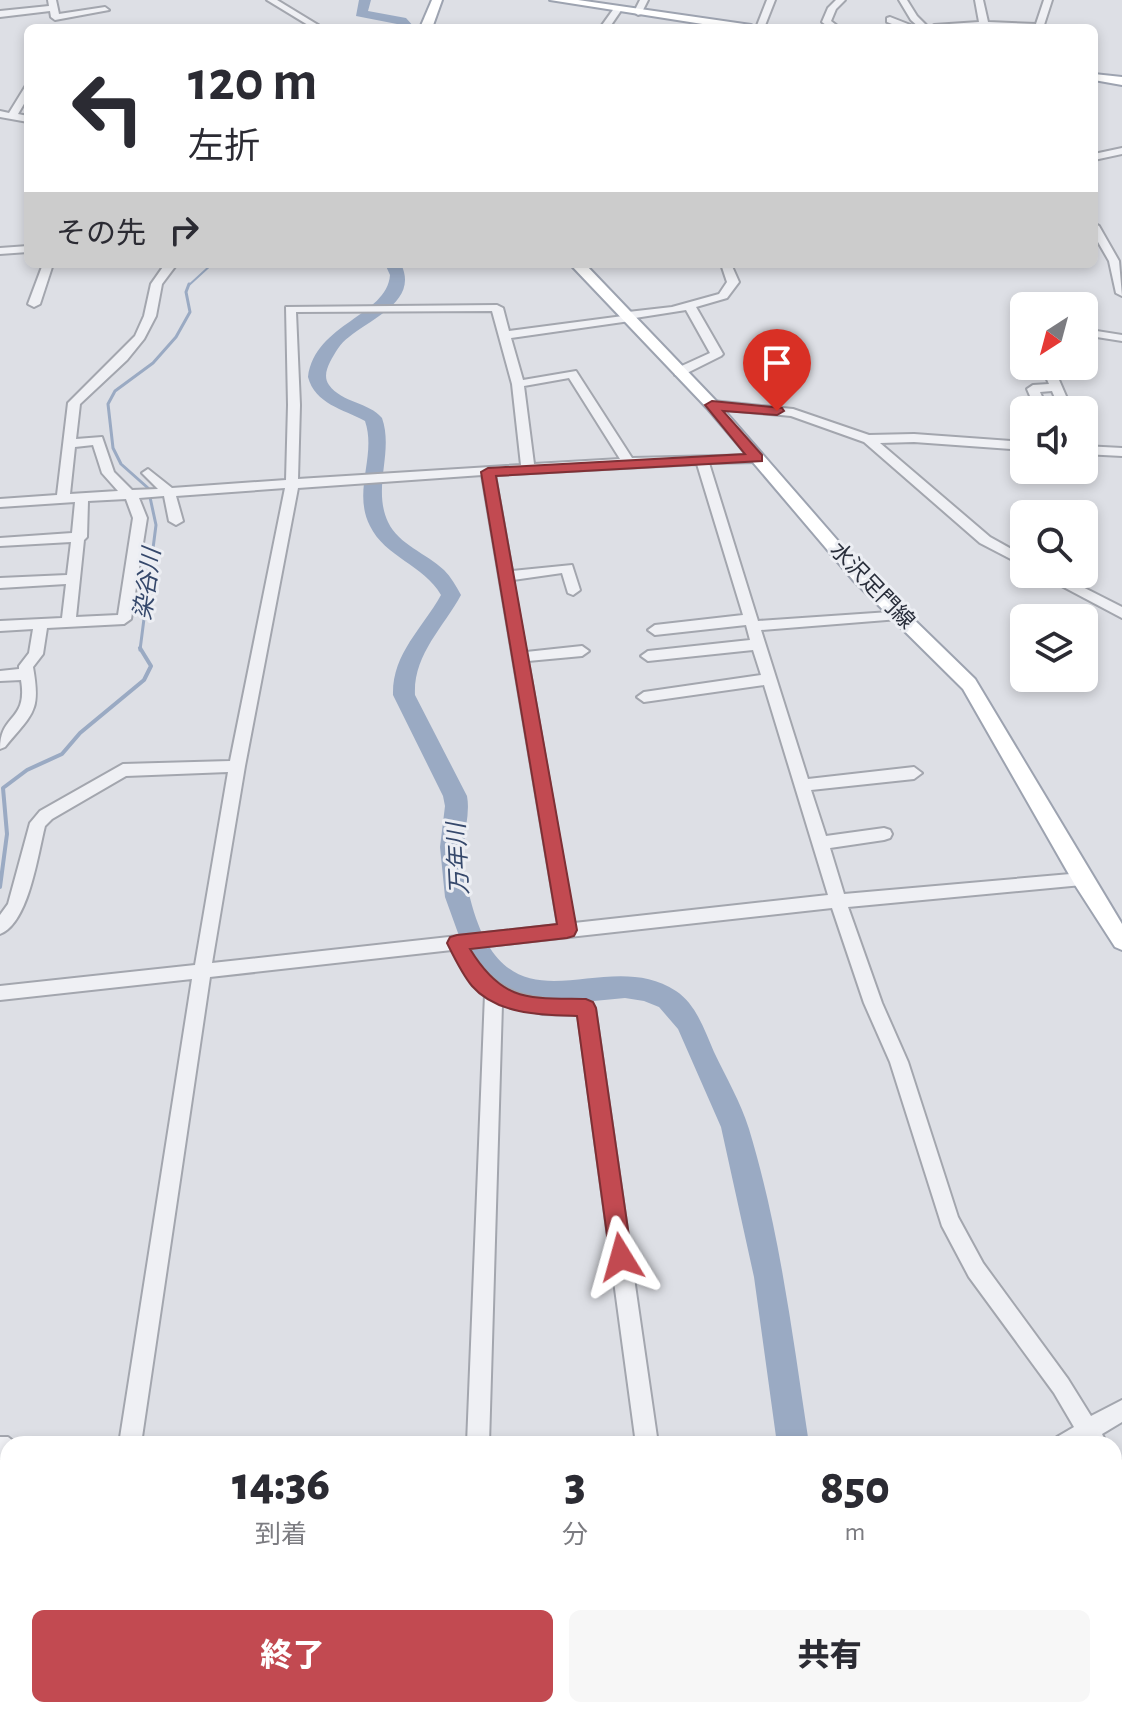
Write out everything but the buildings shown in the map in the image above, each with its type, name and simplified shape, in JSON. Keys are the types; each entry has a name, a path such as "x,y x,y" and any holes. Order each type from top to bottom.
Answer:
{"main road":[{"path":"428,24 437,0"},
{"path":"555,0 696,24"},
{"path":"1098,78 1122,81"},
{"name":"水沢足門線","path":"581,268 712,405 859,576 969,684 1082,879 1122,941"}],"street":[{"path":"271,0 312,24"},
{"path":"638,12 644,0"},
{"path":"762,24 771,0"},
{"path":"829,24 826,22 832,8 841,0"},
{"path":"903,0 921,24"},
{"path":"979,0 984,24"},
{"path":"1040,24 1048,0"},
{"path":"0,14 52,4 55,17 105,10"},
{"path":"607,24 618,9"},
{"path":"890,20 900,24"},
{"path":"13,115 24,96"},
{"path":"0,114 24,118"},
{"path":"1098,156 1122,151"},
{"path":"1098,233 1114,261 1122,293"},
{"path":"0,251 24,249"},
{"path":"34,304 47,268"},
{"path":"63,499 74,403 129,352 141,335 147,324 155,281 168,268"},
{"path":"506,335 690,306 723,296 733,282 728,268"},
{"path":"679,372 717,354 690,306"},
{"path":"131,1436 202,971 237,766 292,484 294,405 290,309 497,308 518,384 528,469"},
{"path":"1098,334 1122,338"},
{"path":"518,384 572,374 628,462"},
{"path":"1053,380 1060,396"},
{"path":"1036,396 1033,389 1056,387"},
{"path":"712,405 793,413 868,439 914,438 1010,445"},
{"path":"868,439 985,540 1010,554"},
{"path":"0,626 124,619 140,518 137,495 105,467 98,440 69,444"},
{"path":"1098,451 1122,452"},
{"path":"0,503 628,462 757,458"},
{"path":"702,461 838,901 873,1003 899,1062 932,1172 960,1243 985,1283 1061,1386 1090,1436"},
{"path":"488,472 567,930"},
{"path":"148,473 164,493 176,521"},
{"path":"69,622 82,497"},
{"path":"0,542 80,537"},
{"path":"508,576 567,568 573,590"},
{"path":"0,583 75,579"},
{"path":"1073,588 1122,613"},
{"path":"655,630 899,614"},
{"path":"0,743 28,709 31,696 26,666 36,654 41,623"},
{"path":"648,656 759,644"},
{"path":"522,657 582,651"},
{"path":"0,676 26,674"},
{"path":"644,697 770,679"},
{"path":"0,927 16,907 38,823 46,815 123,770 237,766"},
{"path":"803,785 914,773"},
{"path":"821,843 884,834"},
{"path":"0,993 838,901 1082,879"},
{"path":"457,943 479,981 494,992 532,1007 586,1008 646,1436"},
{"path":"478,1436 494,992"},
{"path":"1092,1436 1122,1410"}],"waterway":[{"name":"染谷川","path":"365,0 361,13 404,24"},
{"name":"染谷川","path":"188,286 208,268"},
{"name":"万年川","path":"395,268 398,286 392,296 338,337 321,362 317,377 321,387 332,398 373,418 378,442 372,498 380,527 396,545 437,575 451,595 412,655 403,681 404,695 455,796 457,806 452,847 457,897 483,958 496,972 515,984 552,994 625,987 646,990 668,999 688,1022 735,1127 769,1277 792,1436"},
{"name":"染谷川","path":"140,648 156,525 148,488 121,464 113,448 108,404 115,391 153,363 176,337 190,312 186,292 188,286"},
{"name":"染谷川","path":"0,887 7,834 3,788 27,770 62,754 80,733 144,680 151,666 140,648"}],"route":[{"path":"621,1257 586,1008 532,1007 494,992 479,981 457,943 567,930 488,472 628,462 757,458 712,405 777,411"}]}
